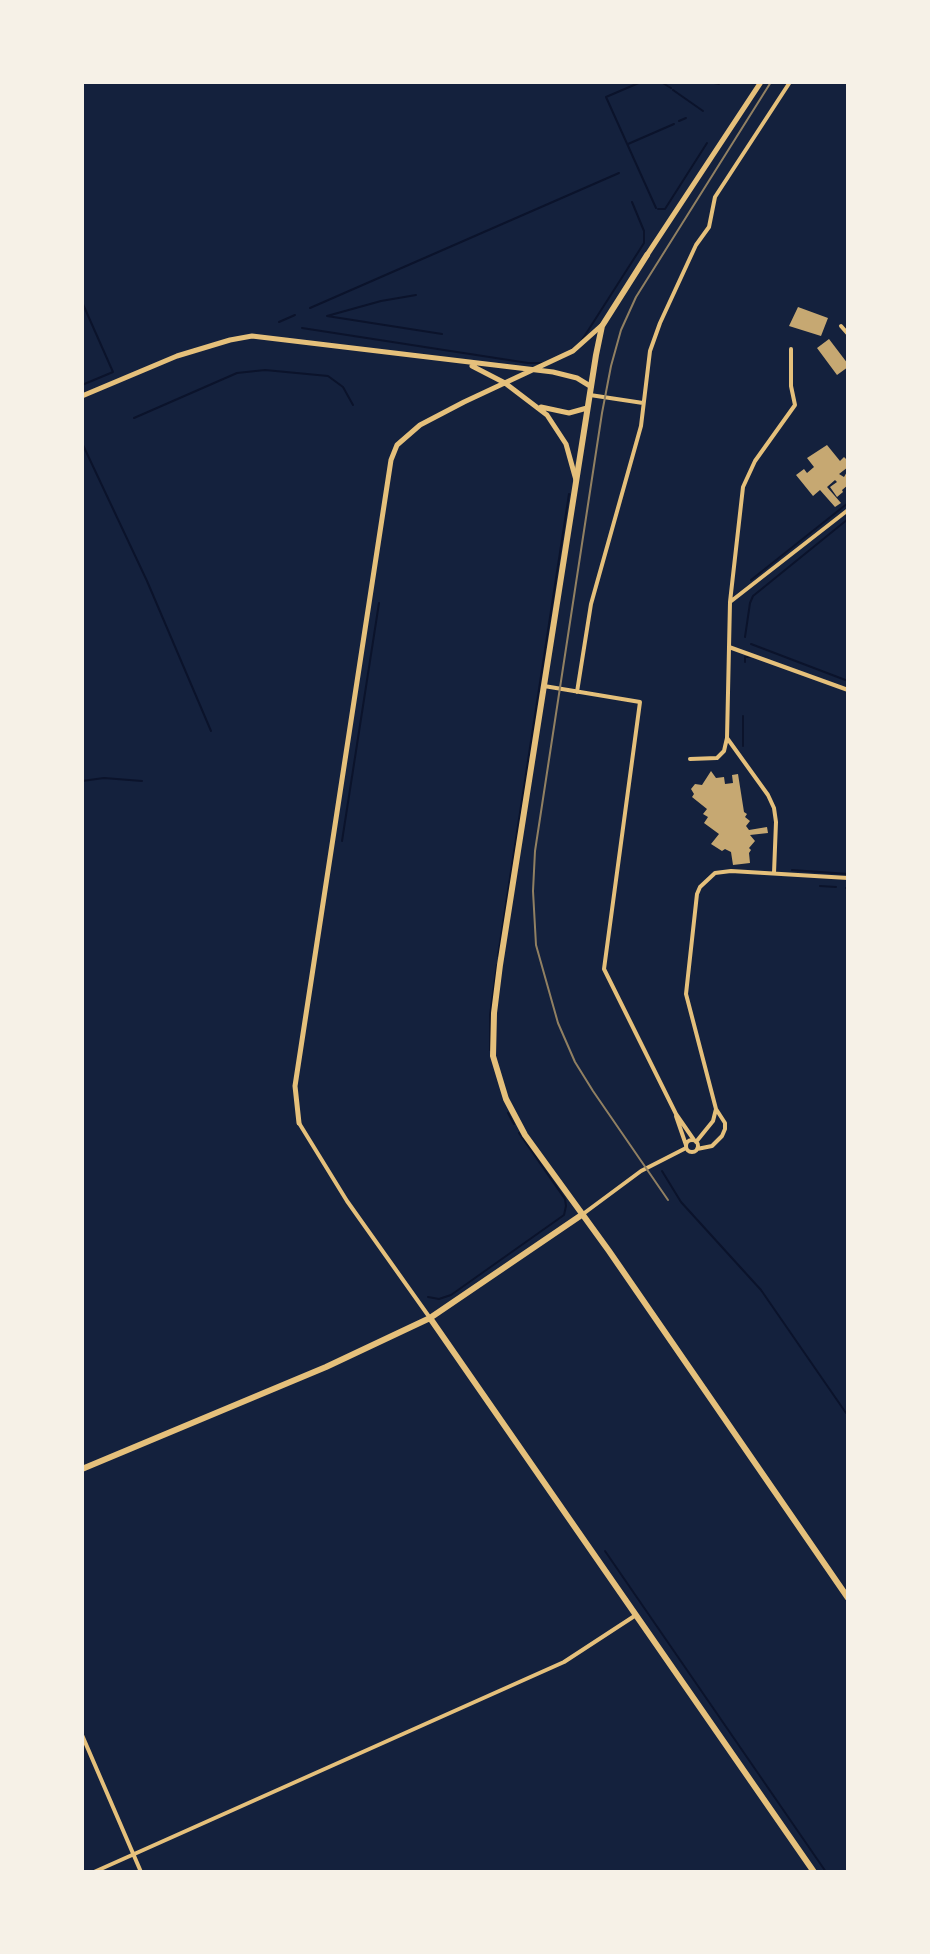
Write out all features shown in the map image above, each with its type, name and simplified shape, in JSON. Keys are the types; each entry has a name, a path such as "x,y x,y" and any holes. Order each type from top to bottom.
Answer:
{"main road":[{"path":"647,255 602,326 590,386 500,965 493,1056 497,1077 517,1122 848,1598"},
{"path":"82,1469 326,1367 430,1318 583,1214"},
{"path":"430,1318 814,1872"}],"street":[{"path":"647,255 761,82"},
{"path":"577,692 591,604 641,426 650,351 696,245 709,227 715,197 790,82"},
{"path":"430,1318 347,1201 299,1123 295,1086 391,460 397,445 407,434 464,402 573,351 602,326"},
{"path":"841,326 848,334"},
{"path":"82,396 177,356 252,336 567,375 590,386"},
{"path":"690,759 717,758 724,751 727,738 730,602 743,487 747,474 795,405 791,386 791,349"},
{"path":"467,364 505,383 537,405 556,426 566,444 576,481"},
{"path":"589,395 643,403"},
{"path":"537,405 561,412 587,408"},
{"path":"730,602 848,510"},
{"path":"729,647 848,690"},
{"path":"544,686 640,702 604,969 676,1114 695,1141 697,1149"},
{"path":"727,738 774,808 774,873"},
{"path":"676,1114 686,1146 692,1152 712,1146 724,1132 725,1123 716,1109 686,994 697,894 706,879 715,873 848,878"},
{"path":"583,1214 641,1171 686,1146 689,1141 695,1141 713,1121 716,1109"},
{"path":"94,1872 564,1662 636,1615"},
{"path":"82,1735 141,1872"}],"building":[{"path":"798,307 828,318 821,336 789,326"},
{"path":"829,339 848,364 837,375 817,348"},
{"path":"827,445 840,461 844,457 848,461 848,467 839,474 844,477 848,470 848,485 843,492 837,497 830,487 837,482 835,480 827,487 841,503 835,507 820,490 813,496 796,475 804,469 807,473 814,467 807,458"},
{"path":"711,771 716,778 724,777 725,784 733,783 732,775 738,774 744,812 747,814 745,817 750,821 746,826 749,830 767,827 768,833 750,835 755,841 749,848 750,863 733,865 731,852 722,851 711,844 719,834 704,823 708,817 703,814 707,809 692,797 691,789 695,784 702,785"}],"waterway":[{"path":"641,82 606,97 656,208"},
{"path":"661,82 671,88"},
{"path":"709,82 719,84"},
{"path":"673,90 703,111"},
{"path":"679,121 686,118"},
{"path":"628,144 674,124"},
{"path":"658,209 665,209 707,143"},
{"path":"310,308 619,173"},
{"path":"582,340 644,243 644,231 632,202"},
{"path":"416,295 327,316 442,334"},
{"path":"82,302 113,372 82,385"},
{"path":"279,322 295,315"},
{"path":"302,328 542,363"},
{"path":"134,418 237,373 265,370 328,376 343,387 353,405"},
{"path":"82,443 147,581 211,731"},
{"path":"498,956 569,494"},
{"path":"751,580 848,503"},
{"path":"745,637 753,596 848,519"},
{"path":"342,841 379,603"},
{"path":"751,644 848,681"},
{"path":"745,662 745,657 749,657"},
{"path":"743,716 743,746"},
{"path":"82,781 104,778 142,781"},
{"path":"792,870 848,874"},
{"path":"820,886 836,887"},
{"path":"490,1050 490,1015 497,965"},
{"path":"508,1113 514,1124"},
{"path":"428,1297 439,1299 451,1295 564,1215 565,1199 519,1133"},
{"path":"662,1171 681,1202 761,1290 846,1413"},
{"path":"605,1551 826,1872"}],"railway":[{"path":"668,1200 593,1091 575,1062 558,1023 536,945 533,891 535,851 602,413 621,330 636,297 771,82"}]}
